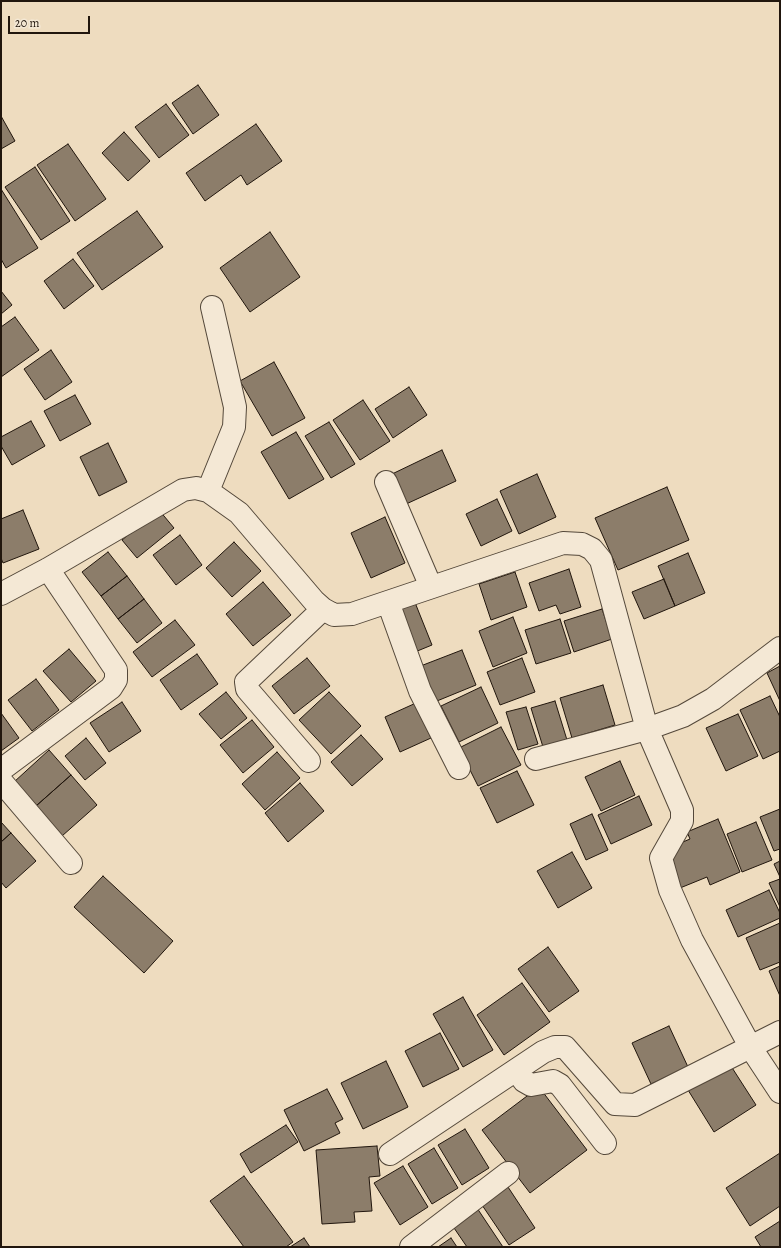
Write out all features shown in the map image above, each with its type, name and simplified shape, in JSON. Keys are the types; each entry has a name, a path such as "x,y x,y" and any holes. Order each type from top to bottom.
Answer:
{"street":[{"path":"208,492 234,427 235,407 212,307"},
{"path":"386,482 431,587"},
{"path":"1,594 48,569 183,490 196,488 208,492 239,513 314,601 323,609 334,615 352,614 563,543 582,544 592,549 601,560 647,729 682,810 682,821 661,858 670,890 692,940 750,1048 780,1092"},
{"path":"1,770 111,688 116,680 116,670 48,569"},
{"path":"388,602 420,691 459,768"},
{"path":"309,761 247,689 246,682 323,609"},
{"path":"536,759 647,729 683,716 713,699 780,648"},
{"path":"1,781 71,863"},
{"path":"390,1154 544,1052 556,1047 565,1047 615,1104 635,1105 780,1032"},
{"path":"517,1070 524,1081 531,1085 553,1081 560,1085 605,1143"},
{"path":"411,1247 508,1173"}],"building":[{"path":"198,85 219,115 193,134 172,103"},
{"path":"166,104 189,135 159,158 135,127"},
{"path":"1,116 15,141 1,149"},
{"path":"256,124 282,161 247,185 241,175 205,201 186,173"},
{"path":"124,132 150,161 128,181 102,153"},
{"path":"68,144 106,199 75,221 37,165"},
{"path":"35,167 70,221 41,240 5,187"},
{"path":"1,189 38,248 6,268 1,259"},
{"path":"137,211 163,247 102,290 77,253"},
{"path":"270,232 300,277 250,312 220,268"},
{"path":"73,259 94,286 64,309 44,281"},
{"path":"1,291 12,305 1,314"},
{"path":"15,317 39,350 1,377 1,327"},
{"path":"51,350 72,382 45,400 24,369"},
{"path":"274,362 305,418 272,436 240,381"},
{"path":"409,387 427,415 393,438 375,409"},
{"path":"75,395 91,424 60,441 44,411"},
{"path":"363,400 390,441 360,460 333,420"},
{"path":"31,421 45,446 12,465 1,446 1,437"},
{"path":"329,422 355,464 331,478 305,436"},
{"path":"296,432 324,479 289,499 261,452"},
{"path":"108,443 127,482 99,496 80,457"},
{"path":"442,450 456,481 404,505 390,475"},
{"path":"537,474 556,517 519,534 500,491"},
{"path":"667,487 689,540 618,570 595,518"},
{"path":"497,499 512,531 481,546 466,514"},
{"path":"23,510 39,549 3,563 1,558 1,519"},
{"path":"159,510 174,528 137,558 122,540"},
{"path":"385,517 405,563 371,578 351,533"},
{"path":"180,535 202,565 176,585 153,555"},
{"path":"234,542 261,571 232,597 206,568"},
{"path":"108,552 127,576 101,596 82,572"},
{"path":"688,553 705,593 675,606 658,566"},
{"path":"569,569 581,607 560,614 556,605 539,611 529,583"},
{"path":"515,572 527,607 491,620 479,584"},
{"path":"127,576 144,599 118,619 101,596"},
{"path":"664,579 675,606 644,619 632,592"},
{"path":"263,582 291,615 253,646 226,614"},
{"path":"144,599 162,623 137,643 118,619"},
{"path":"414,600 432,645 410,654 392,609"},
{"path":"602,609 612,639 574,652 564,621"},
{"path":"513,617 527,653 493,667 479,631"},
{"path":"560,619 571,653 536,664 525,630"},
{"path":"175,620 195,645 152,677 133,652"},
{"path":"69,649 96,681 71,702 43,671"},
{"path":"462,650 476,685 432,703 418,667"},
{"path":"197,654 218,684 181,710 160,680"},
{"path":"307,658 330,686 294,714 272,686"},
{"path":"522,658 535,692 500,705 487,672"},
{"path":"780,666 780,701 767,673"},
{"path":"36,679 59,710 32,731 8,700"},
{"path":"603,685 615,725 572,738 560,698"},
{"path":"481,687 498,723 459,742 441,706"},
{"path":"226,692 247,718 221,739 199,714"},
{"path":"329,692 361,726 331,754 299,720"},
{"path":"770,696 780,717 780,751 763,759 740,710"},
{"path":"555,701 567,740 543,747 531,708"},
{"path":"122,702 141,731 109,752 90,723"},
{"path":"416,703 431,738 400,752 385,717"},
{"path":"526,707 538,744 518,750 506,712"},
{"path":"1,713 19,738 1,751"},
{"path":"738,714 758,756 726,771 706,728"},
{"path":"252,720 274,747 243,773 220,745"},
{"path":"501,727 521,765 478,786 459,748"},
{"path":"361,735 383,759 352,786 331,762"},
{"path":"86,738 106,763 85,780 65,756"},
{"path":"49,750 71,775 36,806 14,782"},
{"path":"277,752 300,778 265,810 242,784"},
{"path":"620,761 635,795 601,811 585,777"},
{"path":"517,771 534,805 497,823 480,788"},
{"path":"71,775 97,805 62,836 36,806"},
{"path":"300,783 324,811 288,842 265,813"},
{"path":"639,796 652,825 611,844 598,815"},
{"path":"780,809 780,849 774,851 760,817"},
{"path":"592,814 608,850 586,860 570,824"},
{"path":"718,819 740,872 710,885 707,877 680,888 664,850 690,839 687,832"},
{"path":"1,822 11,833 1,842"},
{"path":"756,822 772,860 742,872 727,834"},
{"path":"11,833 36,861 6,888 1,882 1,842"},
{"path":"572,852 592,888 558,908 537,871"},
{"path":"780,861 780,877 774,864"},
{"path":"103,876 173,941 144,973 74,907"},
{"path":"780,879 780,907 769,883"},
{"path":"769,890 780,913 780,918 738,937 726,910"},
{"path":"780,923 780,962 760,970 746,938"},
{"path":"548,947 579,991 549,1012 518,969"},
{"path":"780,966 780,996 769,971"},
{"path":"522,983 550,1022 504,1055 477,1015"},
{"path":"463,997 493,1050 463,1067 433,1014"},
{"path":"669,1026 688,1067 651,1084 632,1043"},
{"path":"440,1033 459,1069 423,1087 405,1051"},
{"path":"386,1061 408,1107 363,1129 341,1083"},
{"path":"729,1063 756,1105 714,1132 688,1090"},
{"path":"539,1087 587,1150 530,1193 482,1130"},
{"path":"327,1089 343,1119 335,1123 340,1133 304,1151 284,1110"},
{"path":"286,1125 298,1142 251,1173 240,1154"},
{"path":"465,1129 489,1168 462,1185 438,1145"},
{"path":"377,1146 380,1176 369,1177 372,1211 354,1212 355,1222 322,1224 316,1150"},
{"path":"434,1148 458,1188 432,1204 408,1164"},
{"path":"780,1153 780,1206 750,1226 726,1188"},
{"path":"403,1166 428,1207 400,1225 374,1183"},
{"path":"244,1176 293,1242 286,1247 244,1247 210,1201"},
{"path":"508,1187 535,1228 509,1245 482,1205"},
{"path":"477,1208 503,1247 467,1247 452,1225"},
{"path":"780,1221 780,1247 761,1247 755,1237"},
{"path":"304,1238 310,1247 290,1247"},
{"path":"451,1238 457,1247 438,1247"}]}
